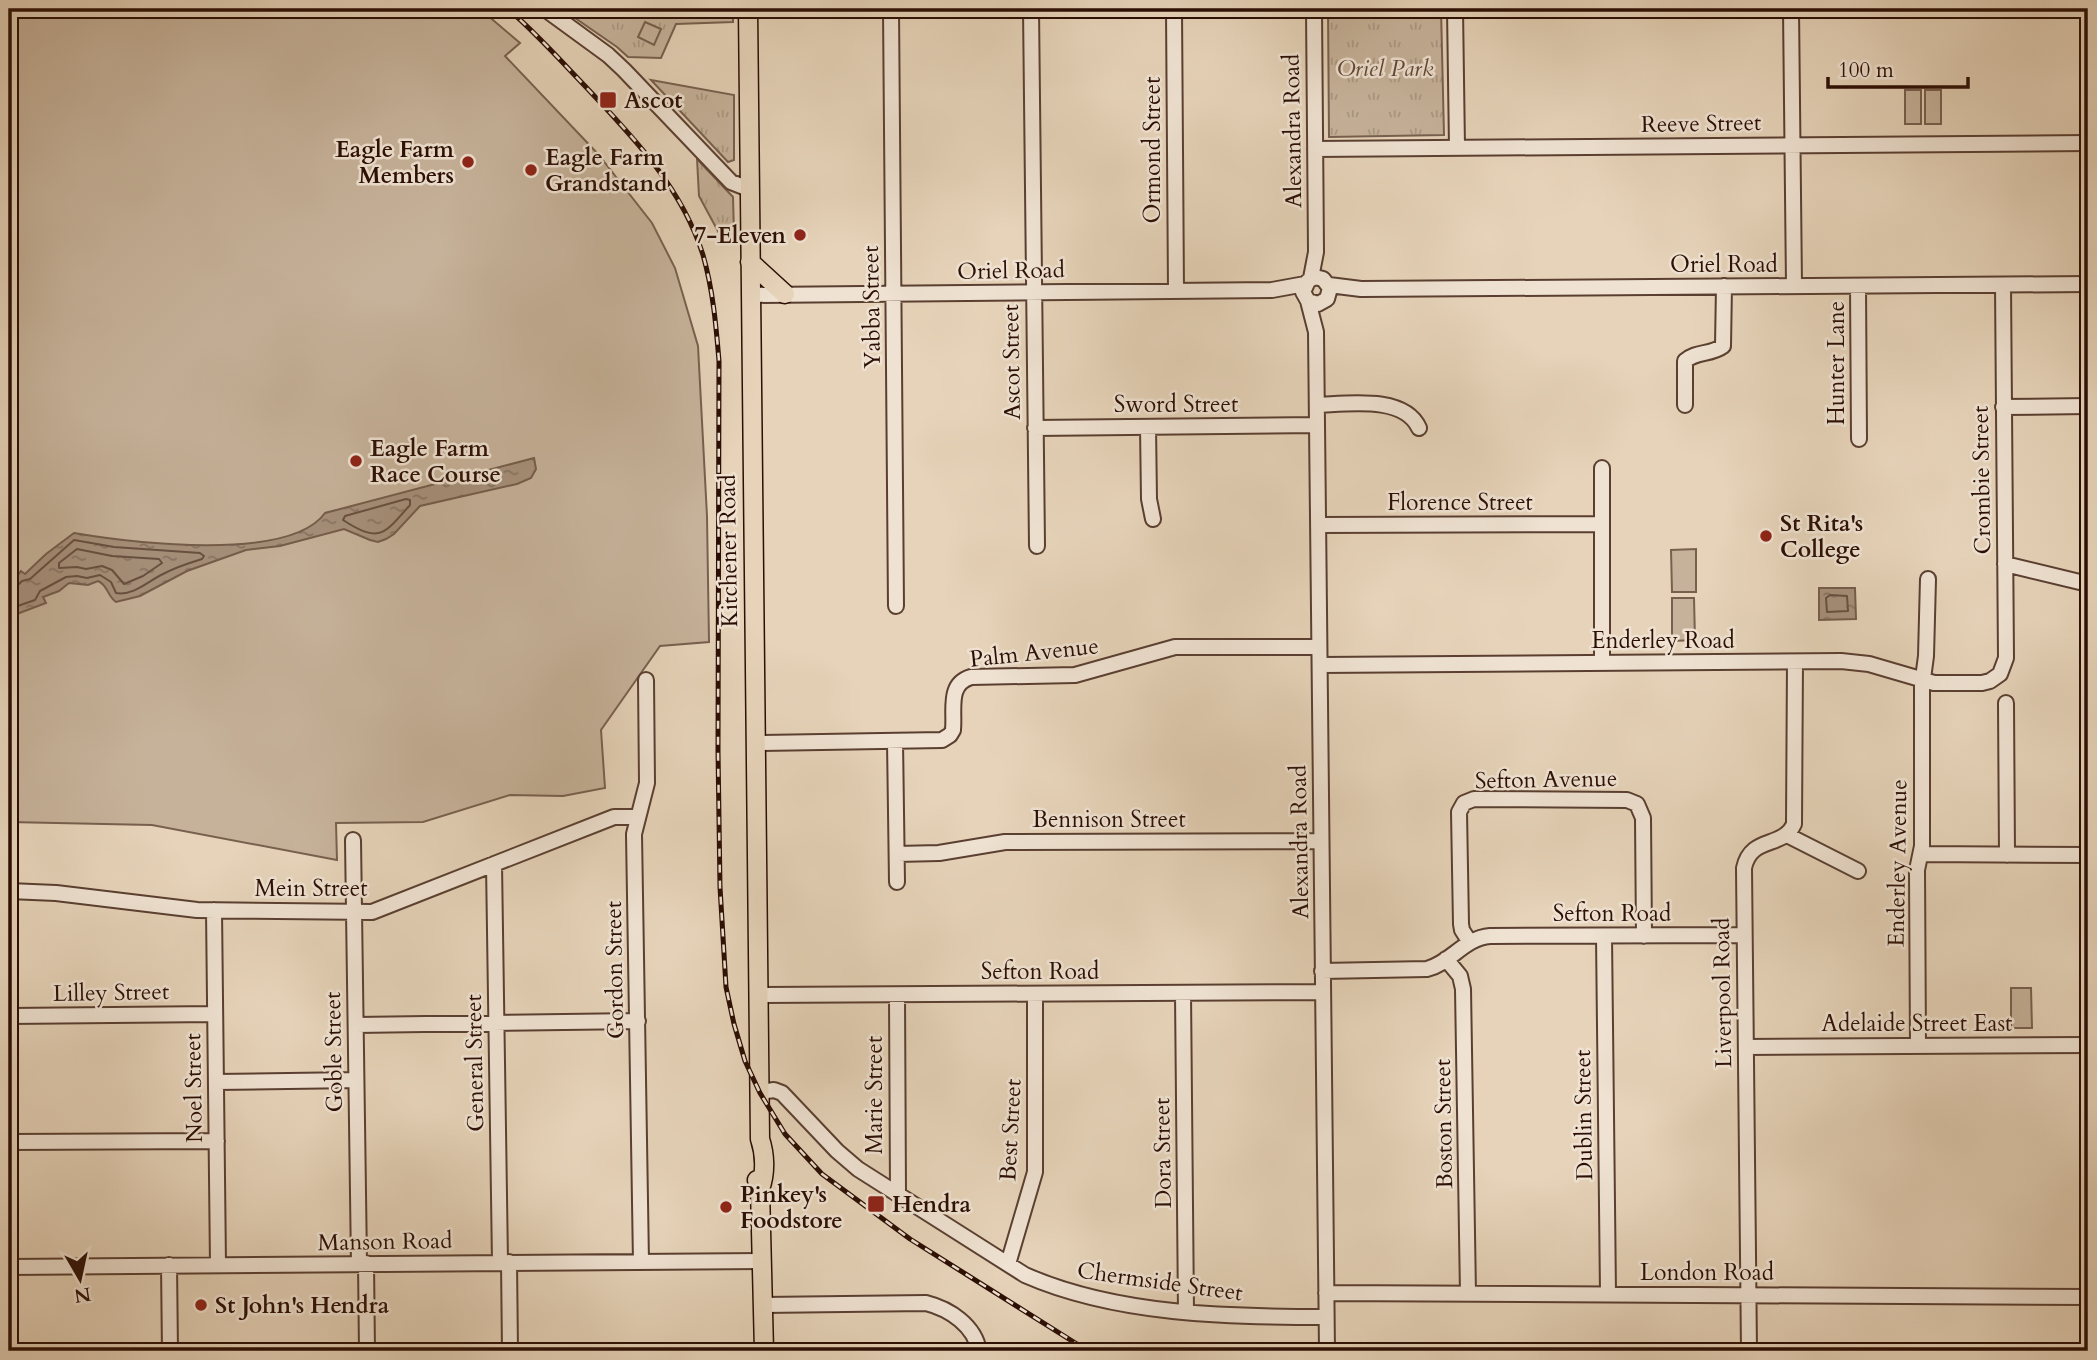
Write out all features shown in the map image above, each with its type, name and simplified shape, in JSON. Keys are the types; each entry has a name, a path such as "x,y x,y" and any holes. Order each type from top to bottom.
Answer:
{"main road":[{"name":"Kitchener Road","path":"748,9 760,1092 760,1139 756,1149 756,1164 760,1189 764,1351"},
{"path":"750,262 785,294"}],"street":[{"path":"38,9 50,9"},
{"path":"545,9 616,62 731,182 749,189"},
{"name":"Yabba Street","path":"891,9 896,606"},
{"name":"Ascot Street","path":"1031,9 1037,546"},
{"name":"Ormond Street","path":"1174,9 1176,291"},
{"name":"Alexandra Road","path":"1314,9 1326,1351"},
{"path":"1455,9 1457,148"},
{"path":"1791,9 1794,286"},
{"name":"Reeve Street","path":"1315,149 2088,143"},
{"name":"Oriel Road","path":"750,295 2088,284"},
{"name":"Crombie Street","path":"2000,674 2006,658 2003,285"},
{"path":"1685,405 1685,361 1694,355 1714,351 1723,346 1724,286"},
{"name":"Hunter Lane","path":"1858,286 1859,439"},
{"path":"1317,405 1391,405 1413,418 1419,428"},
{"path":"2003,407 2088,406"},
{"name":"Sword Street","path":"1035,428 1317,425"},
{"path":"1149,427 1149,499 1153,519"},
{"path":"1602,468 1602,663"},
{"name":"Florence Street","path":"1318,525 1602,524"},
{"path":"2005,564 2088,584"},
{"name":"Enderley Avenue","path":"1918,1046 1917,870 1921,854 1923,681 1928,579"},
{"name":"Palm Avenue","path":"755,743 939,741 950,736 955,690 961,682 971,677 1075,675 1175,647 1319,647"},
{"path":"1795,662 1795,816 1794,824 1787,835 1858,871"},
{"name":"Enderley Road","path":"1320,665 1863,662 1923,681 1982,684 2000,674"},
{"name":"Gordon Street","path":"641,1262 634,834 647,783 646,680"},
{"path":"2006,703 2007,855"},
{"path":"895,741 897,883"},
{"name":"Sefton Avenue","path":"1469,941 1461,924 1460,812 1464,803 1474,799 1627,800 1637,804 1643,818 1644,936"},
{"name":"Mein Street","path":"9,891 214,910 354,913 380,910 614,817 637,817"},
{"name":"Liverpool Road","path":"1749,1351 1744,935 1746,859 1758,846 1787,835"},
{"name":"Goble Street","path":"353,840 356,1080 367,1351"},
{"name":"Bennison Street","path":"897,854 939,853 1005,842 1321,841"},
{"path":"1921,854 2088,855"},
{"name":"General Street","path":"494,864 504,1262 510,1351"},
{"name":"Noel Street","path":"214,910 218,1265"},
{"name":"Sefton Road","path":"1322,971 1427,969 1446,959 1469,941 1490,936 1744,935"},
{"name":"Dublin Street","path":"1604,936 1608,1294"},
{"name":"Boston Street","path":"1446,959 1460,976 1464,989 1468,1294"},
{"name":"Sefton Road","path":"759,995 1322,992"},
{"name":"Dora Street","path":"1183,993 1186,1312"},
{"name":"Best Street","path":"1007,1264 1035,1172 1035,994"},
{"name":"Marie Street","path":"897,995 898,1194"},
{"name":"Lilley Street","path":"9,1016 215,1013"},
{"path":"356,1025 638,1021"},
{"name":"Adelaide Street East","path":"1746,1047 2088,1045"},
{"path":"216,1082 356,1080"},
{"name":"Chermside Street","path":"760,1092 774,1090 782,1093 847,1161 1007,1264 1050,1286 1186,1312 1225,1316 1326,1317"},
{"path":"9,1142 217,1141"},
{"name":"Manson Road","path":"9,1267 762,1261"},
{"path":"169,1265 170,1351"},
{"name":"London Road","path":"1326,1293 2088,1297"},
{"path":"763,1305 926,1303 943,1310 968,1327 974,1334 979,1351"}],"green space":[{"name":"Eagle Farm Race Course","path":"9,9 480,9 520,43 505,56 598,154 652,223 675,268 698,346 707,516 709,642 660,646 601,730 605,788 563,796 510,795 423,822 336,823 337,860 152,825 9,822"},
{"path":"562,9 733,9 733,22 676,24 661,58 628,57"},
{"name":"Oriel Park","path":"1328,9 1441,9 1444,135 1329,137"},
{"path":"645,22 661,29 654,45 638,37"},
{"path":"651,80 734,95 734,160 728,162"},
{"path":"1905,90 1921,90 1921,124 1905,124"},
{"path":"1925,90 1941,90 1941,124 1925,124"},
{"path":"697,159 733,197 734,234 720,235 699,196"},
{"path":"1696,549 1696,592 1672,592 1671,550"},
{"path":"1672,598 1694,598 1695,640 1672,641"},
{"path":"2011,988 2031,988 2032,1028 2011,1028"}],"water":[{"path":"534,458 536,469 531,478 517,484 420,506 394,534 378,542 344,529 280,546 246,550 187,571 140,596 116,602 98,581 88,585 69,583 59,591 43,597 46,603 9,617 10,592 16,577 21,571 25,574 74,533 167,544 244,544 278,538 306,529 325,513"},
{"path":"1819,588 1855,588 1856,619 1819,620"}],"railway":[{"path":"508,9 584,85 654,164 694,230 706,268 714,308 719,361 720,887 726,987 745,1061 760,1093 785,1134 822,1174 910,1239 1088,1351"}],"place":[{"name":"Ascot","path":"608,100"},
{"name":"Eagle Farm Members","path":"468,162"},
{"name":"Eagle Farm Grandstand","path":"531,170"},
{"name":"7-Eleven","path":"800,235"},
{"name":"Eagle Farm Race Course","path":"356,461"},
{"name":"St Rita's College","path":"1766,536"},
{"name":"Hendra","path":"876,1204"},
{"name":"Pinkey's Foodstore","path":"726,1207"},
{"name":"St John's Hendra","path":"201,1305"}]}
